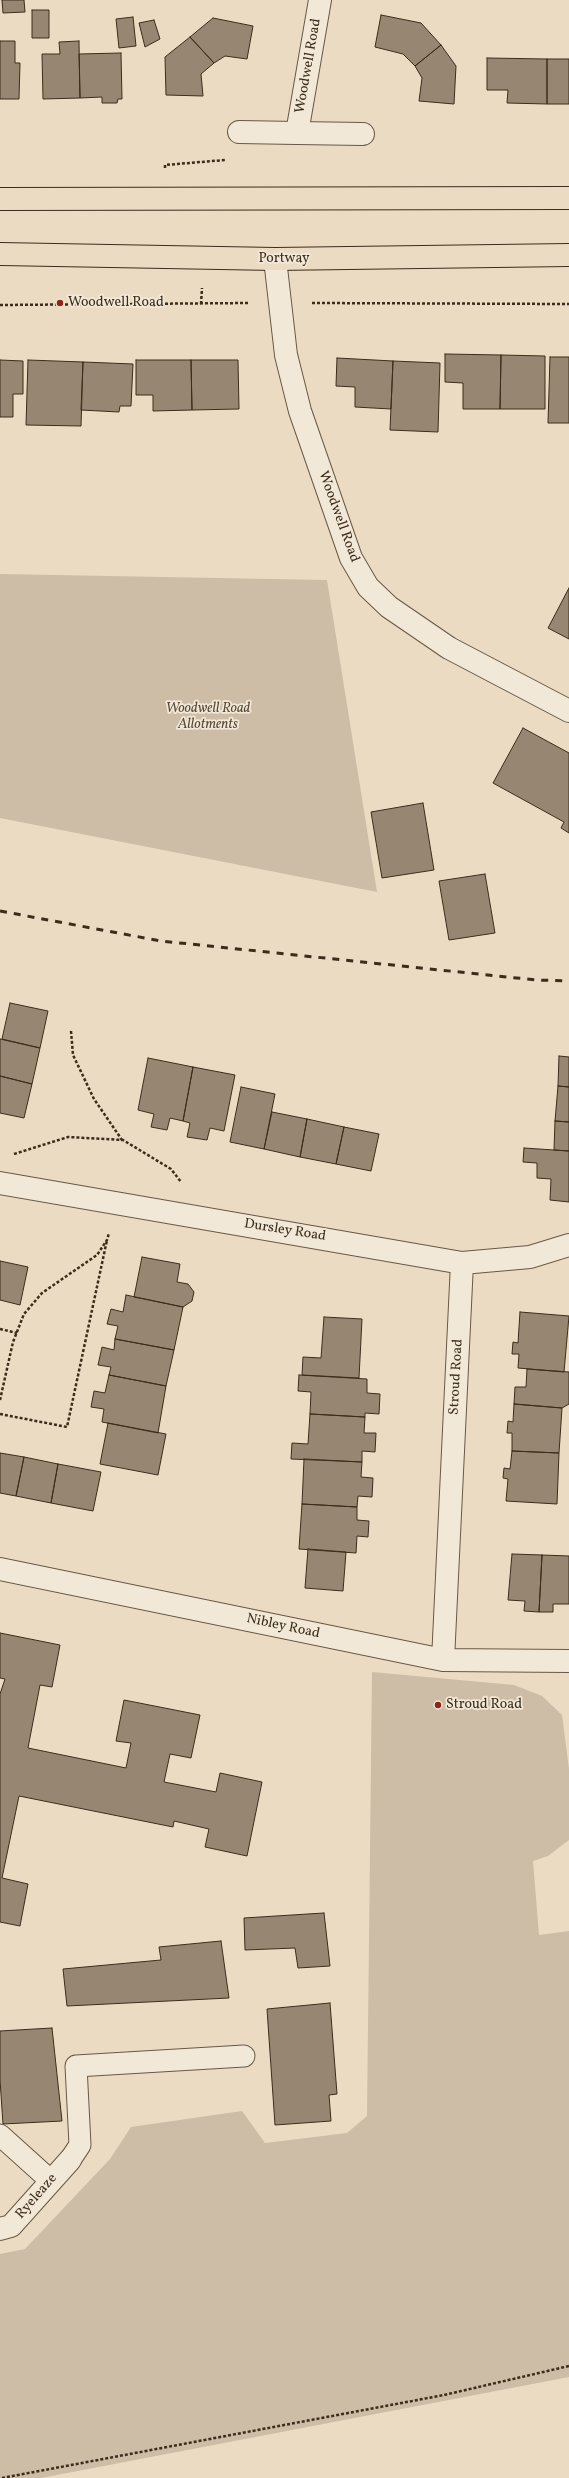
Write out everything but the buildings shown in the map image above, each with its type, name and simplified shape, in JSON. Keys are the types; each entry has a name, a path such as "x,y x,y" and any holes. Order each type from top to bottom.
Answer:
{"highway":[{"path":"0,199 164,200 569,198"},
{"name":"Portway","path":"0,254 275,259 569,255"}],"street":[{"name":"Woodwell Road","path":"297,133 320,0"},
{"name":"Woodwell Road","path":"239,132 363,134"},
{"name":"Woodwell Road","path":"275,259 286,356 300,411 351,558 368,586 389,607 449,648 569,711"},
{"name":"Dursley Road","path":"0,1183 462,1262 530,1257 569,1245"},
{"name":"Stroud Road","path":"443,1660 462,1262"},
{"name":"Nibley Road","path":"0,1569 443,1660 569,1661"},
{"name":"Ryeleaze","path":"0,2229 11,2226 70,2160"}],"lane":[{"path":"70,2160 80,2145 76,2066 244,2056"},
{"path":"0,2135 51,2181"}],"path":[{"path":"164,200 165,165 238,158 239,132"},
{"path":"71,1032 73,1054 94,1099 123,1140 172,1169 207,1219"},
{"path":"11,1155 68,1137 123,1140"},
{"path":"0,1414 67,1427 116,1203"},
{"path":"0,1400 17,1333 24,1314 42,1293 97,1255 107,1240"},
{"path":"0,1329 17,1333"},
{"path":"2,2478 444,2395 569,2366"}],"green space":[{"name":"Woodwell Road Allotments","path":"0,574 327,580 377,892 0,818"},
{"path":"372,1672 514,1685 542,1696 562,1715 569,1769 569,1840 548,1856 533,1861 539,1935 569,1931 569,2377 41,2478 0,2478 0,2254 25,2249 110,2159 131,2127 242,2111 265,2143 347,2133 367,2116"}],"railway":[{"path":"0,911 161,941 536,980 569,981"}],"place":[{"name":"Woodwell Road","path":"60,303"},
{"name":"Stroud Road","path":"438,1705"}]}
